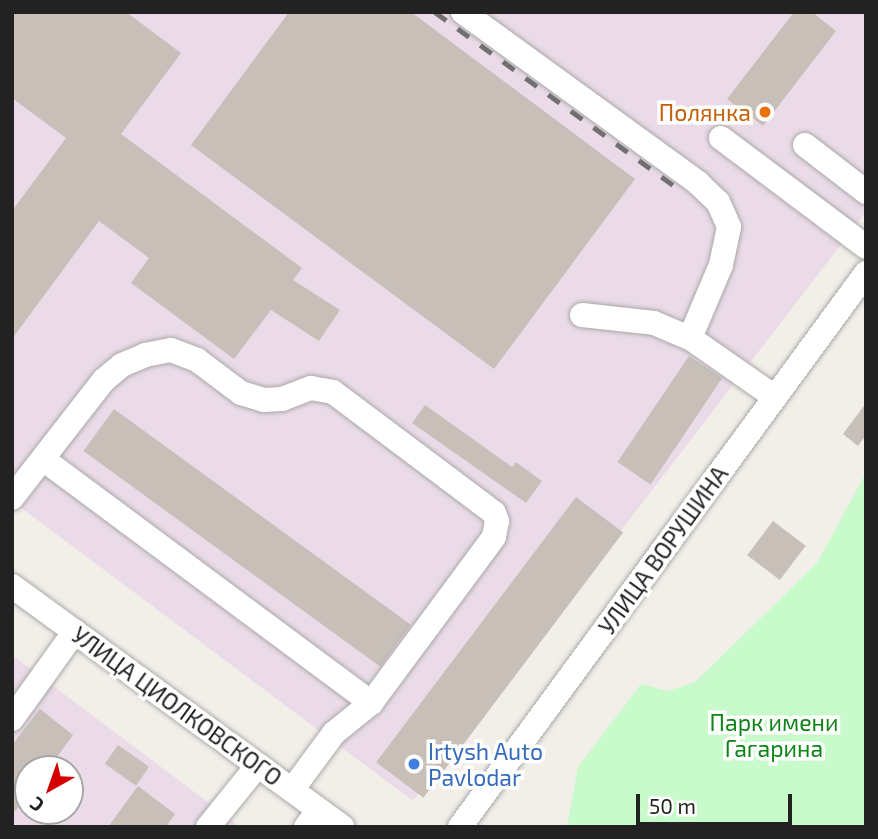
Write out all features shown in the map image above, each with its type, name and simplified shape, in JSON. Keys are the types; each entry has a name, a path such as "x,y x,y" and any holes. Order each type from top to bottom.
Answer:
{"street":[{"path":"463,12 698,183 718,202 729,227 721,265 690,338"},
{"path":"721,138 866,247"},
{"path":"805,145 866,192"},
{"name":"УЛИЦА ВОРУШИНА","path":"460,827 866,273"},
{"path":"582,315 654,323 690,338 775,397"},
{"path":"12,498 104,380 122,365 145,355 171,350 197,360 240,393 264,400 282,399 312,388 333,392 487,506 498,521 494,537 371,703 334,733 292,790"},
{"path":"43,459 371,703"},
{"name":"УЛИЦА ЦИОЛКОВСКОГО","path":"14,590 75,631 292,790 313,818 342,827"},
{"path":"12,719 75,631"},
{"path":"208,827 258,765"}],"shaded area":[{"path":"12,12 866,12 866,212 413,801 12,501"},
{"path":"12,655 241,827 12,827"}],"green space":[{"name":"Парк имени Гагарина","path":"866,473 866,827 567,827 578,767 641,684 668,691 695,682 817,563"}],"building":[{"path":"12,12 126,12 181,53 121,134 302,268 293,280 340,310 319,341 271,310 234,359 131,283 149,258 99,221 12,339 12,211 66,138 12,98"},
{"path":"289,12 411,12 635,179 494,369 191,145"},
{"path":"794,12 812,12 836,31 763,126 727,99"},
{"path":"689,356 722,378 651,484 617,462"},
{"path":"866,403 866,435 858,446 843,434"},
{"path":"425,405 512,467 516,462 542,481 526,503 412,423"},
{"path":"114,409 411,625 380,667 83,451"},
{"path":"576,497 623,533 423,798 376,762"},
{"path":"773,521 806,546 780,580 747,555"},
{"path":"40,709 73,735 58,755 14,755 12,815 12,745"},
{"path":"118,745 149,767 136,786 105,764"},
{"path":"138,786 175,814 166,827 108,827"}],"railway":[{"path":"435,12 677,188"}],"place":[{"name":"Полянка","path":"765,112"},
{"name":"Irtysh Auto Pavlodar","path":"414,764"}]}
